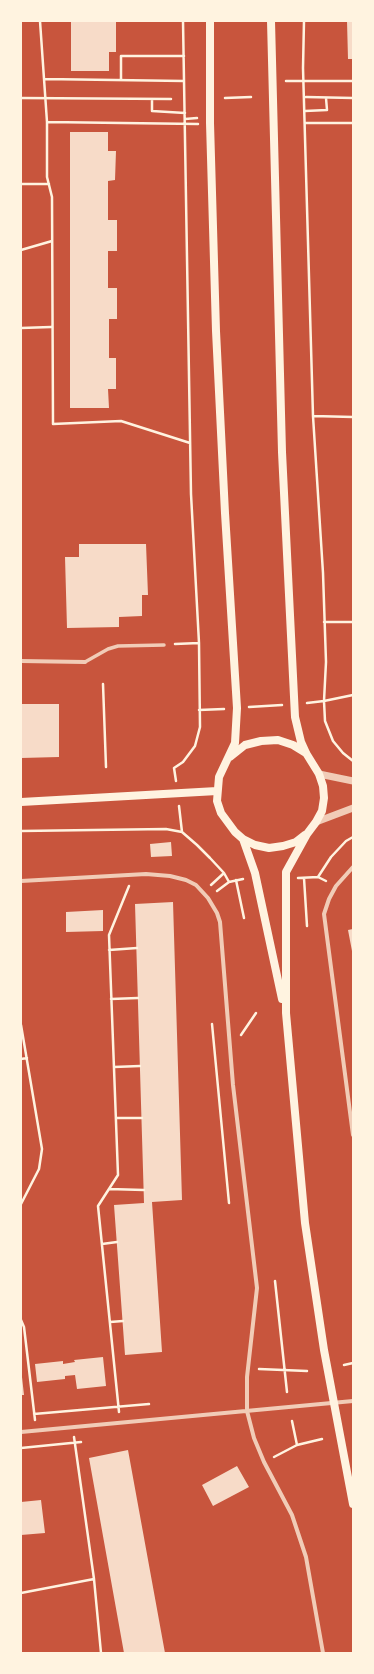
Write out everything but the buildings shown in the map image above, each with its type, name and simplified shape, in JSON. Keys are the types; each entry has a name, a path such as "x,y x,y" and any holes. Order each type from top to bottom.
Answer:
{"main road":[{"path":"210,21 210,123 217,347 237,708 235,743 230,758 219,777 217,801 228,824 243,839 255,845 269,848 283,846 296,842 307,834"},
{"path":"271,21 282,452 294,704 297,726 306,753 319,774 323,786 324,798 322,811 307,834 286,872 286,1013 305,1223 324,1350 353,1504"},
{"path":"230,758 246,746 261,741 278,740 306,753"},
{"path":"21,802 217,791"},
{"path":"243,839 255,873 286,1013"}],"street":[{"path":"21,661 85,662 118,646 164,645"},
{"path":"319,774 353,781"},
{"path":"316,822 353,808"},
{"path":"353,868 336,886 329,899 324,914 353,1135"},
{"path":"21,881 133,874 170,876 186,880 196,885 212,904 220,922 231,1051 257,1288 247,1377 247,1411 254,1438 264,1462 292,1515 306,1557 323,1653"},
{"path":"21,1432 353,1401"}],"path":[{"path":"40,21 47,122 47,177 52,197 51,327 53,424 121,421 190,443"},
{"path":"182,832 174,768 183,762 195,746 200,727 199,643 191,494 183,21"},
{"path":"304,21 304,81 313,416 323,573 326,662 324,701 325,721 333,741 343,753 353,761"},
{"path":"121,80 121,56 184,56"},
{"path":"44,79 184,81"},
{"path":"304,81 353,81"},
{"path":"225,98 251,97"},
{"path":"306,97 353,98"},
{"path":"21,98 171,99"},
{"path":"305,111 326,110 326,98"},
{"path":"152,99 152,112 185,113"},
{"path":"185,119 198,118"},
{"path":"47,122 210,123"},
{"path":"305,123 353,123"},
{"path":"21,184 49,184"},
{"path":"21,250 52,240"},
{"path":"21,328 51,327"},
{"path":"313,416 353,417"},
{"path":"324,622 353,622"},
{"path":"164,645 199,643"},
{"path":"103,684 106,767"},
{"path":"199,710 294,704 324,701 353,695"},
{"path":"21,831 166,829 182,832 224,873 229,882"},
{"path":"318,877 331,857 346,841 353,837"},
{"path":"203,892 224,873"},
{"path":"120,1422 98,1206 118,1176 109,935 133,874"},
{"path":"304,878 307,926"},
{"path":"236,880 244,918"},
{"path":"109,950 137,948"},
{"path":"111,999 138,998"},
{"path":"231,1051 256,1013"},
{"path":"212,1024 229,1203"},
{"path":"21,1025 42,1149 39,1169 21,1204"},
{"path":"21,1059 27,1058"},
{"path":"114,1068 140,1066"},
{"path":"116,1118 142,1118"},
{"path":"109,1189 144,1190"},
{"path":"102,1244 117,1242"},
{"path":"276,1281 287,1392"},
{"path":"21,1320 36,1430"},
{"path":"110,1322 123,1321"},
{"path":"344,1365 353,1363"},
{"path":"257,1369 308,1371"},
{"path":"34,1414 149,1404"},
{"path":"292,1421 297,1445"},
{"path":"73,1426 94,1580 101,1653"},
{"path":"274,1457 297,1445 322,1439"},
{"path":"21,1448 81,1442"},
{"path":"21,1593 94,1580"}]}
